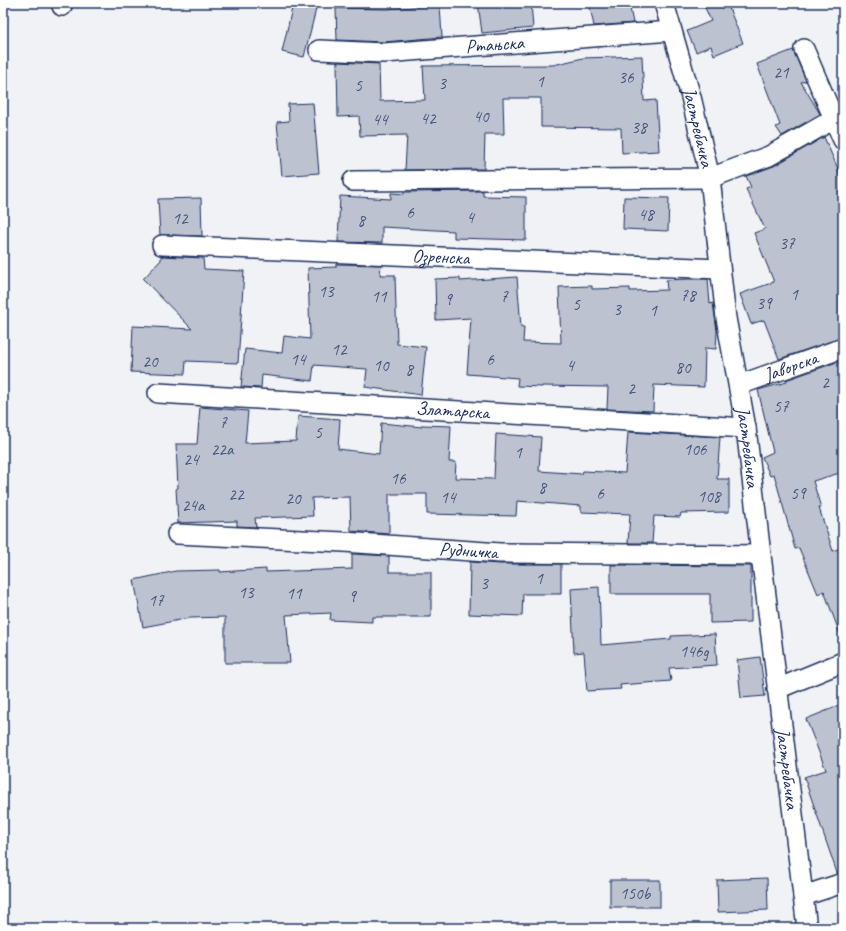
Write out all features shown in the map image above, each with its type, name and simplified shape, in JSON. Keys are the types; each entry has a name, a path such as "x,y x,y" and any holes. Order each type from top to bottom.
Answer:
{"street":[{"name":"Јастребачка","path":"664,3 691,97 710,178 726,318 746,428 760,555 808,928"},
{"name":"Ртањска","path":"319,50 384,53 671,31"},
{"path":"804,49 843,140"},
{"path":"353,181 710,178 769,156 834,119"},
{"name":"Озренска","path":"162,245 720,269"},
{"name":"Јаворска","path":"739,385 843,348"},
{"name":"Златарска","path":"158,393 746,428"},
{"name":"Рудничка","path":"177,534 344,542 500,553 760,555"},
{"path":"777,689 843,662"},
{"path":"803,896 843,883"}],"building":[{"path":"478,3 531,3 533,28 482,33"},
{"path":"589,3 629,3 633,23 594,26"},
{"path":"703,3 727,3 743,43 714,55 711,46 696,52 687,31 711,21"},
{"path":"293,4 316,9 304,57 282,52"},
{"path":"440,5 442,37 384,42 337,40 336,8 387,9"},
{"path":"793,50 806,81 801,82 820,114 782,136 776,127 780,125 757,64"},
{"path":"642,56 644,101 656,100 659,151 622,153 621,128 541,127 541,98 503,98 504,134 485,134 484,169 405,170 407,135 360,136 359,116 338,117 337,62 379,64 380,101 425,100 423,66 553,65 583,58"},
{"path":"313,103 319,173 282,176 277,122 289,121 288,104"},
{"path":"824,137 843,180 843,337 779,359 764,320 751,324 740,294 774,282 754,233 765,229 746,189 751,187 746,176 774,166"},
{"path":"483,191 483,196 526,197 526,240 454,238 454,231 382,227 382,243 338,242 340,196 391,199 391,193 404,194 404,192"},
{"path":"624,197 669,198 668,231 623,229"},
{"path":"201,198 202,236 160,235 158,199"},
{"path":"161,256 203,258 204,269 244,271 238,363 186,361 185,374 131,372 133,326 192,329 143,279 161,260"},
{"path":"336,264 381,265 380,275 395,275 397,344 426,347 421,395 365,387 367,369 314,365 312,381 262,375 261,388 241,387 245,349 282,353 284,336 310,339 308,268 336,267"},
{"path":"517,277 521,327 524,327 523,342 561,343 559,287 592,286 592,289 630,288 630,291 667,290 666,280 708,279 710,304 713,303 717,331 716,349 705,348 704,387 654,385 653,411 607,409 608,387 517,386 518,378 467,374 471,318 436,320 435,279 460,278 460,281"},
{"path":"843,360 843,472 813,481 821,508 819,508 833,551 843,547 843,636 841,637 824,591 818,594 799,548 795,549 774,474 770,476 762,457 773,452 758,390 787,382 786,380"},
{"path":"200,407 248,411 245,443 296,441 298,416 340,419 338,449 379,454 381,423 422,427 422,425 451,426 449,462 456,462 455,478 494,479 496,434 541,437 539,471 582,474 583,471 625,473 628,432 720,437 717,479 729,479 729,512 681,513 680,517 654,516 652,543 628,543 630,514 581,512 581,506 517,501 516,516 427,514 427,494 389,494 389,534 351,531 350,497 312,498 313,516 255,518 256,527 237,526 237,521 178,523 176,444 197,444"},
{"path":"352,554 389,556 389,572 431,572 431,617 372,617 372,622 330,620 331,613 286,615 290,663 225,663 225,617 190,618 143,627 134,580 176,571 220,570 220,572 266,569 266,572 352,569"},
{"path":"470,562 500,564 561,564 561,594 523,594 522,616 469,614"},
{"path":"611,565 751,566 751,622 710,623 710,594 611,594"},
{"path":"599,587 601,645 671,639 671,636 715,634 717,665 669,668 671,681 620,685 621,689 587,691 584,652 574,653 571,589"},
{"path":"760,657 765,696 741,698 737,660"},
{"path":"843,704 843,872 837,873 804,777 826,770 806,719"},
{"path":"767,878 768,910 718,912 717,880"},
{"path":"610,880 660,880 660,907 610,907"}]}
